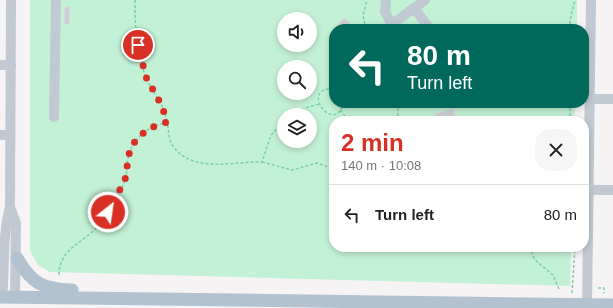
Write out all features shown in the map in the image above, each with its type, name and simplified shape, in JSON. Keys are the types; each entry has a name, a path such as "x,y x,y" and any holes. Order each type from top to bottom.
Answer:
{"main road":[{"path":"17,258 32,279 49,288 72,290 171,292 186,299"},
{"path":"1,301 15,303 186,299 589,307 613,305"}],"street":[{"path":"11,0 11,65 5,135 5,185 10,207 16,223 17,258 15,303"},
{"path":"54,117 56,0"},
{"path":"386,0 385,12 391,24"},
{"path":"395,24 425,0"},
{"path":"589,307 591,0"},
{"path":"414,8 426,24"},
{"path":"0,65 11,65"},
{"path":"590,99 613,100"},
{"path":"589,190 613,190"},
{"path":"1,301 5,273 6,224 10,207"}],"path":[{"path":"135,0 136,32 140,58 146,77 162,106 173,146 188,158 214,164 262,162 292,170 317,163 329,167"},
{"path":"365,24 363,15 367,0"},
{"path":"571,24 575,0"},
{"path":"319,104 322,92 329,89"},
{"path":"319,104 327,113 335,113 340,110 345,116"},
{"path":"306,108 319,104"},
{"path":"59,275 60,265 66,254 98,226 119,193 125,180 129,154 136,139 150,128 167,122"},
{"path":"262,162 271,135 277,129"},
{"path":"531,252 535,260 553,275 559,289"},
{"path":"572,289 575,252"}],"green space":[{"path":"30,0 577,0 577,24 329,24 329,108 575,108 574,116 329,116 329,252 571,252 570,286 50,272 38,265 30,251"}],"building":[{"path":"65,7 70,7 69,24 64,24"},
{"path":"344,18 351,24 339,24"},
{"path":"453,109 455,116 436,116 435,114"}],"route":[{"path":"108,212 125,180 129,154 136,139 150,128 167,122 162,106 146,77 140,58 138,45"}]}
